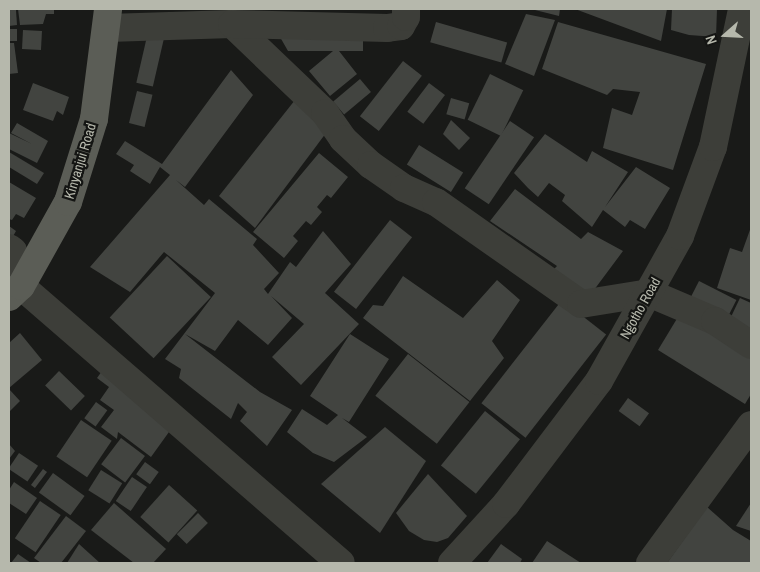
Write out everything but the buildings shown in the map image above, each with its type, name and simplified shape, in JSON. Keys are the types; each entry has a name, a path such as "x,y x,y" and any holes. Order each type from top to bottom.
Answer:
{"main road":[{"name":"Kinyanjui Road","path":"15,292 68,202 94,119 108,18"}],"street":[{"path":"108,18 232,24 387,28 401,26 406,17 406,9"},
{"name":"Ngotho Road","path":"452,563 506,504 556,443 599,381 680,236 713,147 742,9"},
{"path":"232,24 325,113 343,139 370,165 404,188 442,206 581,304 649,293 715,321 751,345"},
{"path":"9,248 13,251 15,292 341,563"},
{"path":"650,563 751,425"}]}
